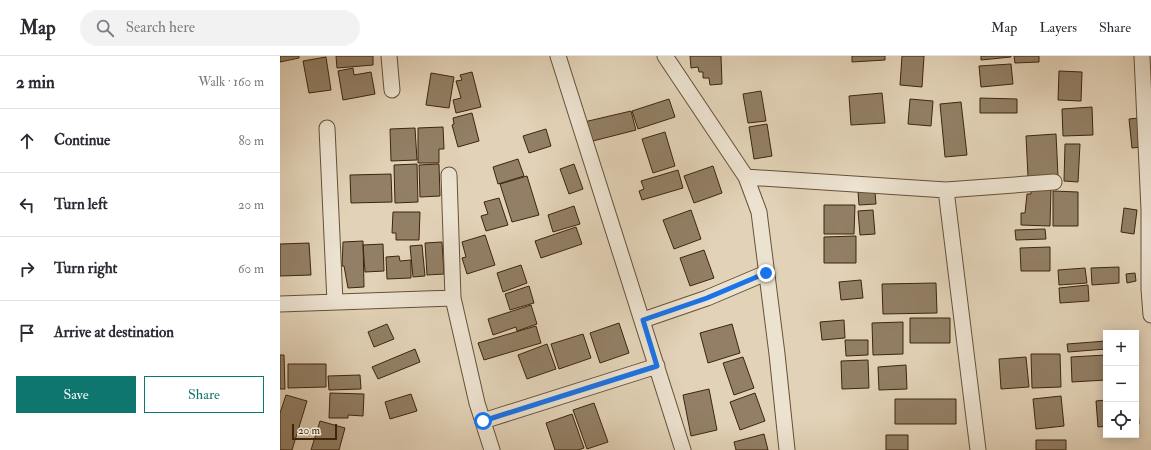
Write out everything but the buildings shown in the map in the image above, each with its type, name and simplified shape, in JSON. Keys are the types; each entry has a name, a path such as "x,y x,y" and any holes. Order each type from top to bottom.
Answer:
{"street":[{"path":"389,56 392,90"},
{"path":"558,56 683,450"},
{"path":"665,56 746,177 759,212 778,354 787,450"},
{"path":"1142,56 1150,210 1149,289 1151,315"},
{"path":"327,128 335,302"},
{"path":"448,175 453,298 477,403 492,450"},
{"path":"746,177 946,190 1054,182"},
{"path":"946,190 978,450"},
{"path":"643,320 707,298 766,273"},
{"path":"280,304 453,298"},
{"path":"483,421 657,366"}],"route":[{"path":"483,421 657,366 643,320 707,298 766,273"}]}
